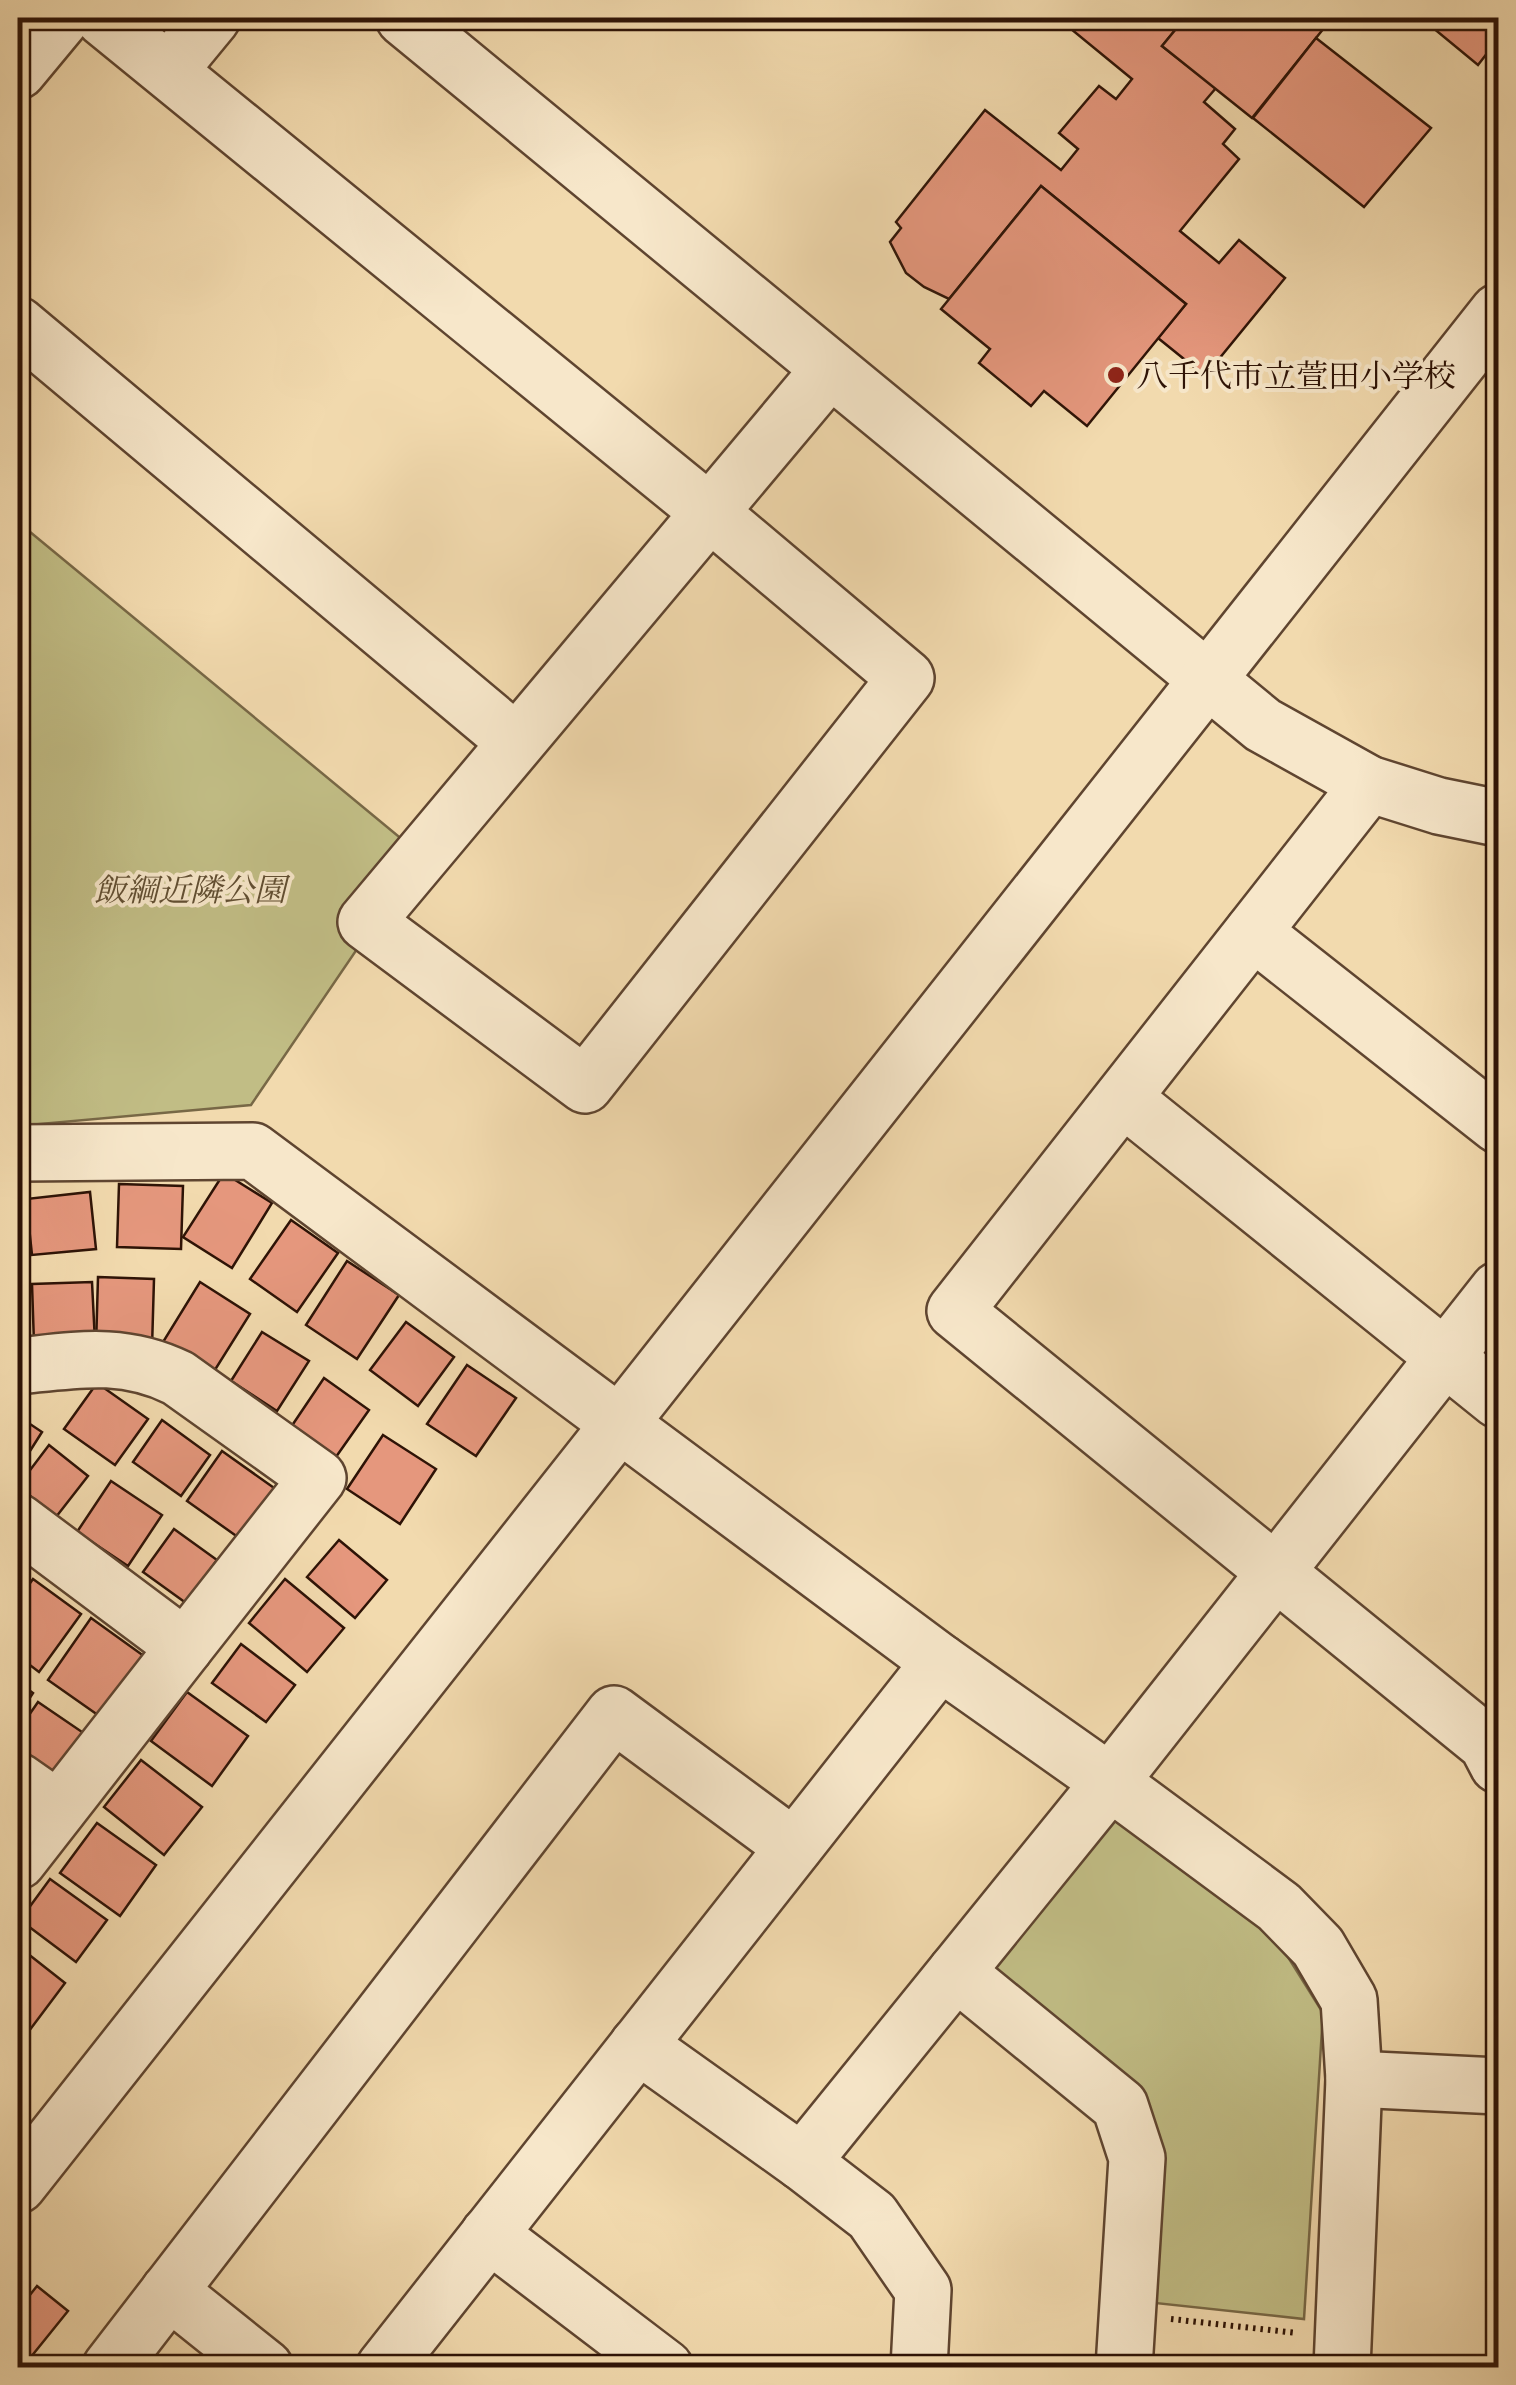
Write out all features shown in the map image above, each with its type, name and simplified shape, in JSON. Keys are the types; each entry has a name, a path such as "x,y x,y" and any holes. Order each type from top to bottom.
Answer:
{"street":[{"path":"18,72 62,18"},
{"path":"103,18 708,511 906,678 585,1086 366,922 708,511 830,369"},
{"path":"170,69 212,18"},
{"path":"404,18 1263,725 1369,784 1438,806 1498,818"},
{"path":"18,2186 1498,312"},
{"path":"18,325 516,742"},
{"path":"1369,784 955,1311 1487,1744 1498,1765"},
{"path":"1252,932 1498,1125"},
{"path":"1123,1098 1498,1400"},
{"path":"18,1153 253,1151 940,1662 1264,1895 1318,1947 1350,2000 1354,2079 1342,2353"},
{"path":"802,2162 1110,1782 1498,1290"},
{"path":"18,1366 105,1358 154,1366 178,1378 318,1478 185,1646 38,1795 18,1860"},
{"path":"18,1522 185,1646"},
{"path":"384,2368 940,1662"},
{"path":"110,2368 614,1714 794,1847"},
{"path":"956,1972 1120,2106 1137,2158 1125,2341"},
{"path":"638,2045 872,2216 923,2290 919,2368"},
{"path":"1354,2079 1498,2086"},
{"path":"489,2234 665,2368"},
{"path":"169,2291 265,2368"}],"path":[{"path":"1125,2341 1342,2353"}],"green space":[{"name":"飯綱近隣公園","path":"18,522 421,855 251,1105 18,1126"},
{"path":"1109,1816 1273,1933 1323,2013 1304,2319 1155,2303 1154,2155 982,1975"}],"building":[{"path":"1061,18 1185,18 1162,46 1216,88 1204,102 1235,129 1223,144 1239,159 1180,231 1219,263 1239,240 1285,278 1205,376 1158,338 1186,304 1041,186 949,299 906,273 890,242 901,228 896,222 985,110 1061,170 1078,149 1059,133 1099,86 1116,99 1132,79"},
{"path":"1185,18 1332,18 1252,118 1162,46"},
{"path":"1421,18 1498,18 1498,39 1478,65"},
{"path":"1316,38 1431,128 1364,207 1253,118"},
{"path":"1041,186 1186,304 1087,426 1044,391 1031,406 979,363 990,349 941,309"},
{"path":"224,1173 272,1203 232,1268 183,1237"},
{"path":"119,1184 183,1186 181,1249 117,1247"},
{"path":"90,1192 96,1249 32,1255 26,1199"},
{"path":"291,1220 338,1253 297,1312 250,1279"},
{"path":"347,1261 399,1295 357,1359 306,1325"},
{"path":"98,1277 154,1279 152,1348 96,1346"},
{"path":"92,1282 95,1342 34,1344 32,1284"},
{"path":"200,1282 250,1314 213,1373 163,1342"},
{"path":"406,1322 454,1357 418,1406 370,1370"},
{"path":"262,1332 309,1361 277,1411 231,1381"},
{"path":"467,1365 516,1398 476,1456 427,1424"},
{"path":"324,1378 369,1410 331,1464 287,1433"},
{"path":"97,1383 148,1419 115,1465 64,1429"},
{"path":"18,1416 42,1432 18,1470"},
{"path":"162,1420 210,1455 181,1496 133,1462"},
{"path":"383,1435 436,1469 400,1524 347,1489"},
{"path":"49,1445 88,1476 56,1517 18,1486"},
{"path":"222,1451 277,1490 242,1540 187,1501"},
{"path":"111,1481 162,1515 128,1566 77,1532"},
{"path":"174,1529 217,1560 186,1603 143,1572"},
{"path":"339,1540 387,1580 355,1618 307,1577"},
{"path":"33,1579 81,1614 39,1672 18,1656 18,1600"},
{"path":"285,1579 344,1628 307,1672 249,1623"},
{"path":"91,1618 148,1659 105,1720 48,1680"},
{"path":"241,1644 295,1685 266,1722 212,1683"},
{"path":"18,1682 33,1693 18,1716"},
{"path":"187,1692 248,1736 212,1786 151,1741"},
{"path":"38,1702 85,1734 56,1777 18,1751 18,1731"},
{"path":"141,1760 202,1807 164,1855 104,1807"},
{"path":"97,1823 156,1865 120,1916 60,1873"},
{"path":"50,1879 107,1920 76,1962 20,1920"},
{"path":"18,1946 65,1983 29,2031 18,2022"},
{"path":"37,2286 68,2311 22,2368 18,2368 18,2310"}],"place":[{"name":"八千代市立萱田小学校","path":"1116,375"}]}
